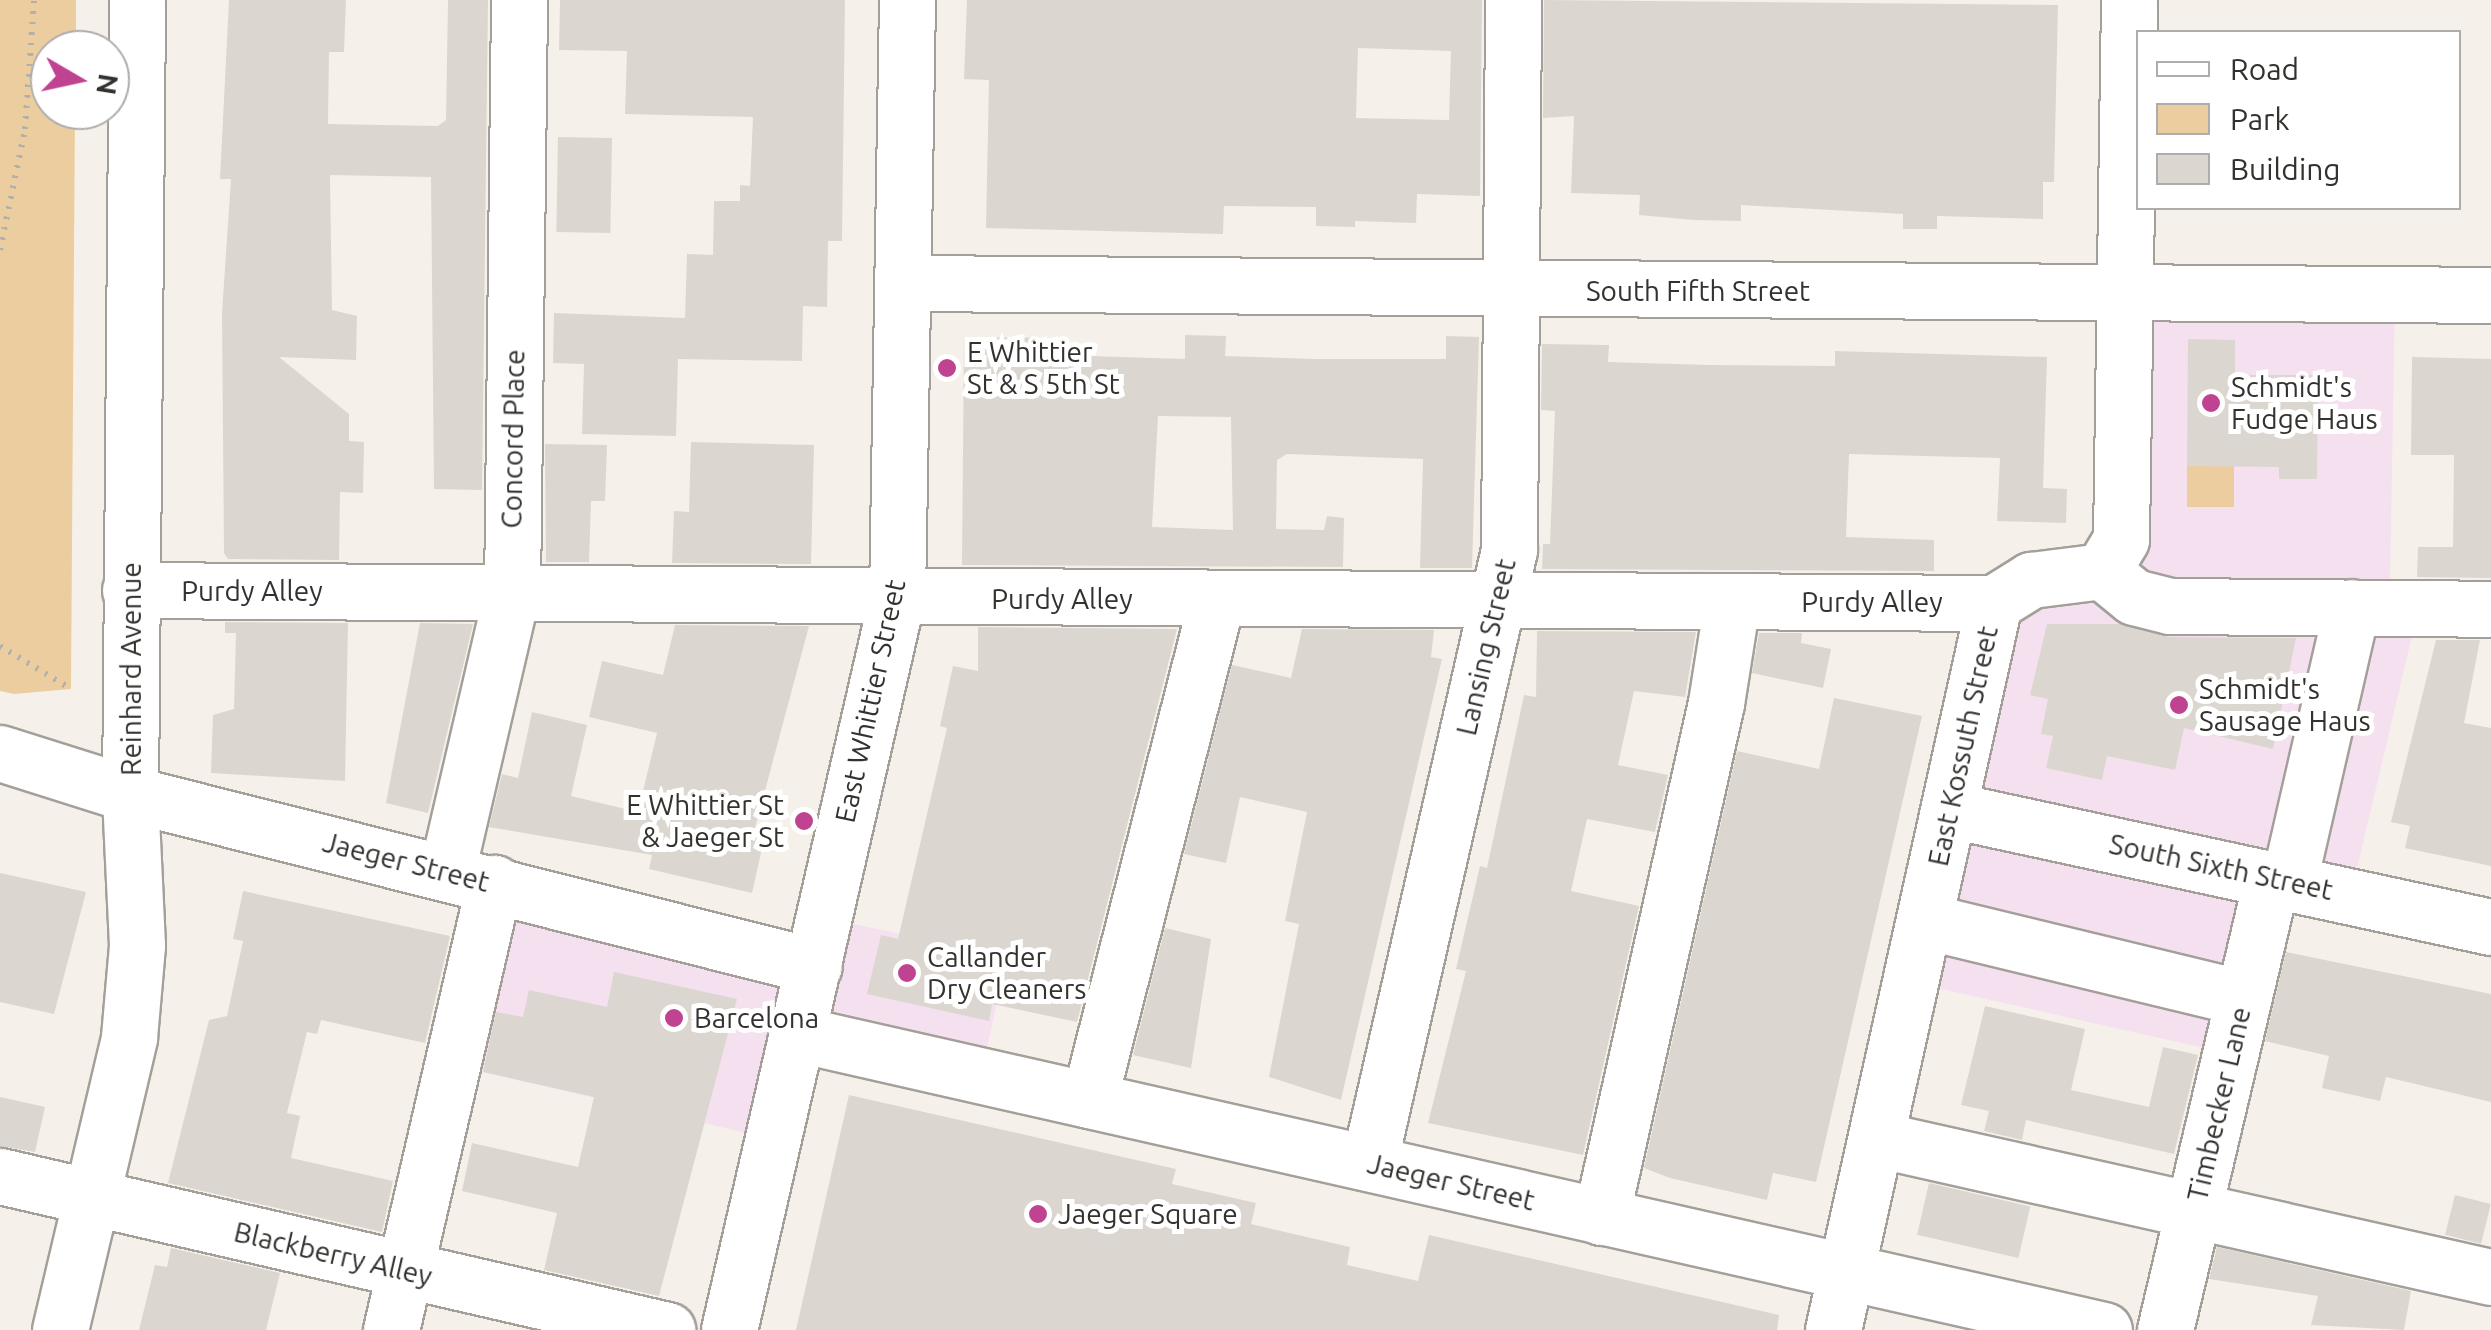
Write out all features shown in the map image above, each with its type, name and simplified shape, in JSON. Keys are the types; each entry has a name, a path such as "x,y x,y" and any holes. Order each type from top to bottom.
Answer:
{"street":[{"name":"Reinhard Avenue","path":"60,1330 128,1037 137,946 130,794 130,590 137,0"},
{"name":"Concord Place","path":"391,1330 405,1271 470,877 512,592 519,0"},
{"name":"East Whittier Street","path":"728,1330 897,597 907,0"},
{"name":"Lansing Street","path":"1369,1164 1501,600 1509,550 1513,0"},
{"path":"2129,0 2121,539 2102,571 2134,597 2170,606 2491,609"},
{"name":"South Fifth Street","path":"905,283 2491,296"},
{"name":"East Kossuth Street","path":"1833,1330 1994,603 2031,580 2102,571"},
{"name":"Purdy Alley","path":"130,590 1994,603"},
{"path":"1090,1100 1217,599"},
{"path":"1601,1217 1716,703 1732,602"},
{"name":"Timbecker Lane","path":"2165,1330 2243,998 2281,879 2352,607"},
{"name":"Jaeger Street","path":"0,753 130,794 814,966"},
{"name":"South Sixth Street","path":"1951,810 2491,927"},
{"path":"1926,920 2243,998"},
{"name":"Jaeger Street","path":"798,1034 2104,1330"},
{"path":"1876,1139 2491,1276"},
{"name":"Blackberry Alley","path":"0,1176 667,1330"}],"path":[{"path":"0,250 25,129 34,0"},
{"path":"0,646 71,689"}],"shaded area":[{"path":"2131,305 2395,306 2390,583 2423,590 2349,902 2279,886 2240,1056 1919,984 2002,610 2124,554"},
{"path":"494,883 814,966 825,918 1007,956 981,1076 799,1034 773,1139 453,1065"}],"green space":[{"path":"0,0 76,0 76,30 30,30 30,130 75,130 71,689 14,694 0,691"},
{"path":"2187,466 2234,466 2234,507 2187,507"}],"building":[{"path":"229,0 346,0 344,52 329,52 328,124 438,126 446,120 448,0 488,0 482,490 434,489 431,177 330,175 332,310 357,316 356,360 279,357 349,414 349,441 364,442 363,493 340,492 339,560 228,559 224,553 222,313 231,179 220,179"},
{"path":"560,0 845,0 842,241 828,241 827,307 803,306 802,361 678,359 676,436 582,434 584,364 553,363 554,313 685,318 687,254 713,255 714,201 740,201 740,185 750,186 753,117 625,114 627,51 559,50"},
{"path":"967,0 1482,0 1480,196 1417,194 1416,223 1355,221 1355,227 1316,226 1316,207 1224,206 1223,234 986,228 989,80 964,79","holes":["1358,48 1451,51 1449,120 1356,118"]},
{"path":"1544,0 2058,5 2054,182 2043,182 2043,219 1937,216 1937,229 1903,229 1903,214 1741,205 1741,221 1694,220 1639,215 1640,195 1571,193 1574,116 1543,118"},
{"path":"558,137 612,138 610,233 556,232"},
{"path":"1185,335 1226,336 1225,356 1314,359 1446,359 1446,336 1479,337 1472,568 1420,568 1423,459 1287,454 1277,460 1276,529 1324,530 1327,516 1344,518 1343,567 962,565 964,337 1058,338 1058,355 1185,359","holes":["1158,416 1231,417 1233,530 1152,527"]},
{"path":"2188,339 2235,340 2235,375 2318,375 2317,479 2279,479 2279,467 2187,466"},
{"path":"1542,344 1609,345 1608,362 1709,365 1835,366 1835,351 2047,357 2043,488 2067,489 2066,523 1997,521 2000,458 1849,454 1846,537 1934,540 1934,571 1542,569 1543,544 1550,544 1555,411 1541,410"},
{"path":"2412,357 2491,359 2491,578 2417,577 2418,547 2453,547 2454,455 2411,455"},
{"path":"691,442 814,445 811,564 672,563 674,511 689,512"},
{"path":"545,444 607,445 605,501 591,501 589,562 546,562"},
{"path":"225,622 348,623 345,781 211,773 213,715 234,709 236,633 225,633"},
{"path":"420,623 473,624 428,813 386,803"},
{"name":"Schmidt's Sausage Haus","path":"2047,624 2120,624 2170,637 2296,638 2273,749 2184,728 2175,770 2107,756 2102,780 2046,768 2053,736 2041,734 2048,699 2030,695"},
{"path":"675,625 809,626 754,832 765,835 752,893 649,869 652,855 489,827 502,774 518,778 532,712 587,725 571,796 638,812 657,733 589,717 602,661 663,675"},
{"path":"978,627 1177,629 1077,1022 992,1004 989,1021 867,994 881,935 898,939 947,728 940,726 953,666 978,671"},
{"path":"1302,629 1434,630 1431,657 1442,659 1341,1100 1269,1077 1299,924 1285,921 1307,812 1240,797 1226,863 1184,854 1232,665 1291,678"},
{"path":"1537,631 1696,632 1685,697 1634,691 1618,765 1668,775 1655,832 1587,819 1571,891 1639,906 1583,1155 1428,1123 1466,971 1456,969 1480,866 1487,868 1524,695 1536,697"},
{"path":"1759,633 1802,633 1801,643 1831,649 1823,688 1752,673"},
{"path":"2436,640 2480,640 2464,723 2491,728 2491,866 2405,848 2410,826 2391,822"},
{"path":"1834,698 1922,716 1816,1182 1773,1173 1767,1200 1670,1178 1644,1168 1737,751 1819,769"},
{"path":"0,873 86,892 54,1014 0,1002"},
{"path":"243,891 450,936 425,1043 321,1020 317,1034 307,1032 287,1113 300,1116 291,1158 393,1181 382,1232 168,1183 209,1020 227,1016 243,941 233,939"},
{"path":"1165,928 1211,939 1191,1068 1133,1055"},
{"path":"2286,952 2491,994 2491,1102 2386,1077 2380,1101 2322,1088 2329,1056 2265,1041"},
{"path":"614,972 737,999 659,1296 544,1270 557,1213 462,1191 472,1143 578,1167 594,1097 483,1072 496,1012 523,1017 529,990 607,1007"},
{"path":"1985,1006 2085,1029 2071,1090 2149,1107 2163,1047 2198,1055 2174,1154 2026,1120 2022,1140 1984,1131 1989,1111 1961,1105"},
{"name":"Jaeger Square","path":"849,1095 1176,1169 1172,1184 1256,1203 1251,1224 1350,1247 1347,1265 1418,1281 1429,1235 1779,1315 1777,1330 796,1330"},
{"path":"0,1097 45,1107 35,1152 0,1146"},
{"path":"1929,1183 2030,1206 2018,1258 1917,1235"},
{"path":"2455,1195 2491,1204 2481,1244 2445,1235"},
{"path":"2217,1247 2411,1291 2404,1330 2311,1325 2318,1296 2209,1279"},
{"path":"171,1248 280,1273 266,1330 139,1330 155,1265 167,1267"}],"place":[{"name":"E Whittier St & S 5th St","path":"947,368"},
{"name":"Schmidt's Fudge Haus","path":"2211,403"},
{"name":"Schmidt's Sausage Haus","path":"2179,705"},
{"name":"E Whittier St & Jaeger St","path":"804,821"},
{"name":"Callander Dry Cleaners","path":"907,973"},
{"name":"Barcelona","path":"674,1018"},
{"name":"Jaeger Square","path":"1038,1214"}]}
